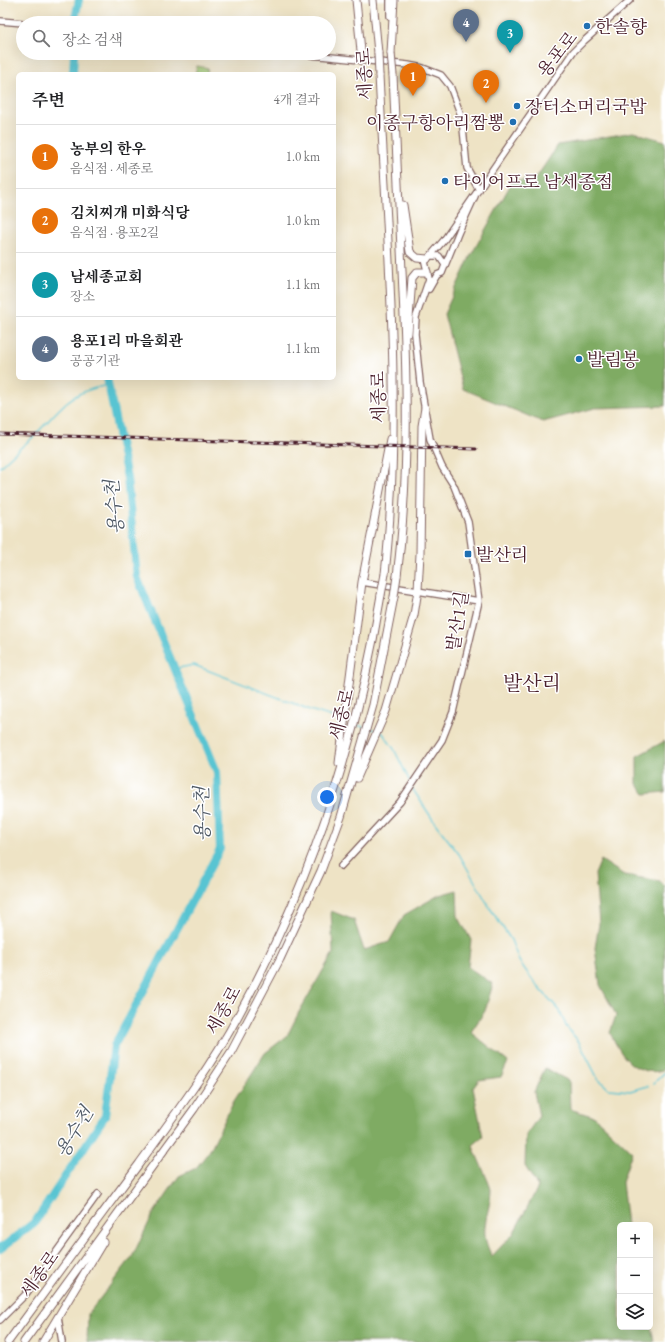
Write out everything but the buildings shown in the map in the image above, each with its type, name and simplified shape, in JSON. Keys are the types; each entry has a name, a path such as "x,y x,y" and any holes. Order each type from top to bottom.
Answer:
{"highway":[{"path":"356,0 362,61"},
{"name":"세종로","path":"8,1342 184,1102 224,1040 245,1002 293,905 329,812 347,739 360,702 374,640 384,574 390,520 393,424 392,353 378,53 374,0"},
{"name":"세종로","path":"24,1342 194,1109 250,1018 303,913 321,871 367,743 397,576 404,524 407,449 405,363 391,53 394,0"},
{"path":"396,153 408,247 413,256 429,257"},
{"path":"405,363 412,278 416,272 428,273"},
{"path":"367,743 386,710 405,647 418,590 420,554 421,433 425,408"},
{"path":"347,739 349,698 362,582 393,424"},
{"path":"43,1342 128,1201"}],"street":[{"path":"390,0 392,40"},
{"name":"용포로","path":"478,192 574,52 584,41 630,0"},
{"path":"0,21 16,22"},
{"path":"336,58 423,68 439,74 450,86 457,104 464,131 467,168 478,192 442,273 437,275 419,304"},
{"path":"419,304 427,286 428,273 425,267 429,257 444,240 468,203 478,192"},
{"path":"429,257 439,256 445,265"},
{"path":"428,273 437,275"},
{"name":"발산1길","path":"341,866 400,802 434,753 448,725 479,601 468,522 454,486 442,467 430,439 415,334 416,317 419,304"},
{"path":"362,582 479,601"},
{"path":"0,1320 26,1294 98,1194"},
{"path":"58,1318 62,1342"}],"green space":[{"path":"197,66 208,68 207,72 196,72"},
{"path":"633,132 665,141 665,406 595,408 543,422 463,389 444,314 470,257 512,182 536,178 558,145"},
{"path":"665,741 665,792 645,794 637,784 637,756"},
{"path":"601,860 624,875 660,881 665,887 665,1069 661,1071 656,1072 640,1069 631,1064 622,1054 610,1033 616,1015 600,985 595,948 599,924 595,874"},
{"path":"457,890 458,916 471,940 468,967 493,984 485,1011 471,1032 508,1062 501,1077 479,1080 473,1088 483,1137 473,1145 491,1190 485,1238 492,1256 513,1234 538,1187 525,1166 526,1135 539,1116 534,1092 545,1068 569,1081 570,1109 595,1117 632,1152 622,1182 627,1222 617,1222 617,1330 652,1330 654,1342 87,1342 88,1314 132,1257 153,1214 179,1176 196,1168 210,1150 234,1101 265,1053 287,1036 333,953 331,911 354,920 364,950 389,942 404,915 439,895"}],"waterway":[{"name":"용수천","path":"76,16 79,0"},
{"name":"용수천","path":"73,72 74,60"},
{"name":"용수천","path":"0,1249 35,1222 105,1116 114,1046 220,849 217,772 137,577 127,478 107,380"},
{"path":"0,467 32,438 73,397 82,392 109,385"},
{"path":"174,669 194,665 313,711 342,720"},
{"path":"357,725 364,727"},
{"path":"368,728 376,730"},
{"path":"380,732 382,732 394,749 411,784"},
{"path":"412,788 435,823 459,854 490,908 511,940 519,961 534,982 560,1011 566,1026 579,1042 598,1079 609,1089 630,1091 648,1086"},
{"path":"654,1083 665,1072"}],"railway":[{"path":"0,434 476,449"}],"place":[{"name":"한솔향","path":"587,26"},
{"name":"용포1리 마을회관","path":"466,42"},
{"name":"남세종교회","path":"510,53"},
{"name":"농부의 한우","path":"413,96"},
{"name":"김치찌개 미화식당","path":"486,103"},
{"name":"장터소머리국밥","path":"517,106"},
{"name":"이종구항아리짬뽕","path":"513,122"},
{"name":"타이어프로 남세종점","path":"445,181"},
{"name":"발림봉","path":"579,359"},
{"name":"발산리","path":"468,554"}],"district":[{"name":"발산리","path":"532,683"}]}
